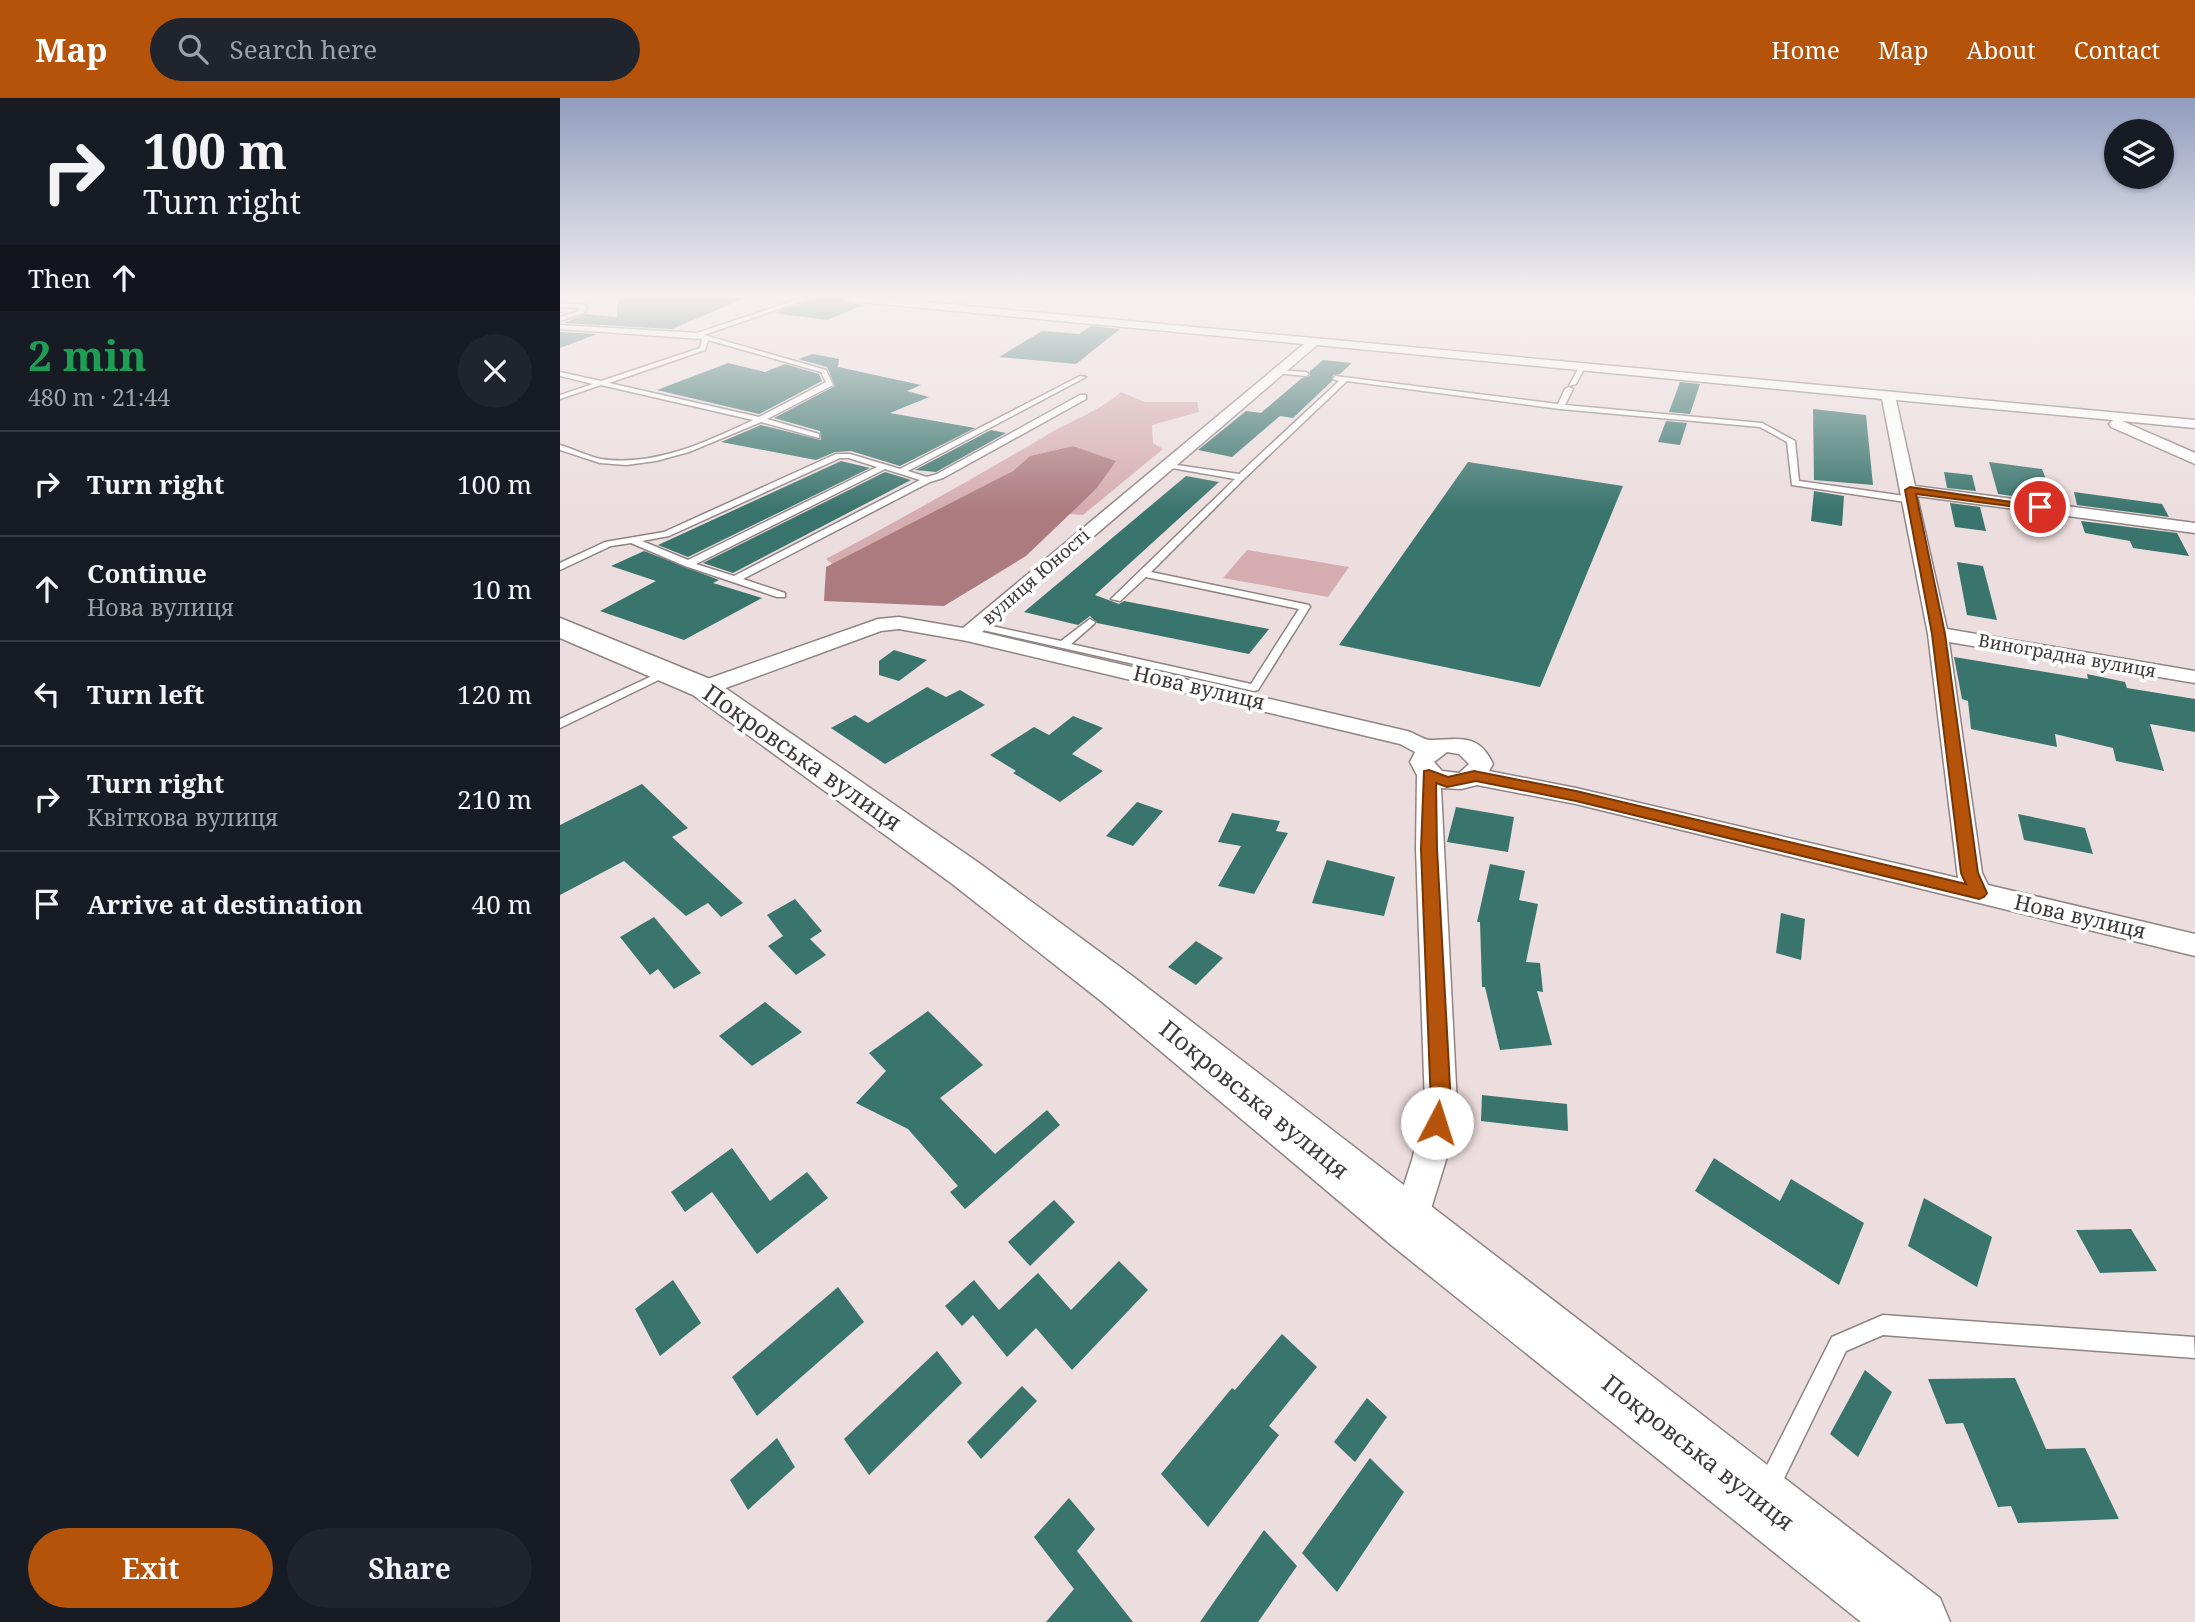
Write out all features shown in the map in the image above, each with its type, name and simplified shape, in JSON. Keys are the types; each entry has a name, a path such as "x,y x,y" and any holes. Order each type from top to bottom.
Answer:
{"street":[{"name":"вулиця Юності","path":"687,679 878,625 899,623 972,630 1281,369"},
{"path":"1605,369 2195,424"},
{"path":"1888,395 1938,634 1969,873 1979,893"},
{"path":"2099,416 2195,459"},
{"path":"1911,495 2195,528"},
{"name":"Покровська вулиця","path":"560,627 687,679 965,873 1073,955 1409,1226 1916,1622"},
{"name":"Нова вулиця","path":"972,630 1394,735 1429,762"},
{"name":"Виноградна вулиця","path":"1938,634 2195,677"},
{"path":"1456,744 1473,751 1481,764 1474,776 1467,780 1447,782 1429,762 1456,744"},
{"path":"1409,1226 1429,1160 1441,1105 1429,849 1429,762"},
{"name":"Нова вулиця","path":"1474,776 1576,796 2195,945"}],"lane":[{"path":"560,397 644,369"},
{"path":"560,447 601,461 664,459 759,419 830,383 824,371 817,369"},
{"path":"1560,407 1581,369"},
{"path":"1277,372 1306,374"},
{"path":"560,374 759,419 816,436"},
{"path":"901,472 1082,377"},
{"path":"1335,378 1560,407 1762,425 1791,440 1796,482 1911,495"},
{"path":"1116,599 1345,379"},
{"path":"736,579 927,480 940,476 1083,397"},
{"path":"560,567 608,544 666,534 839,456 850,456 927,480"},
{"path":"1166,465 1241,477"},
{"path":"688,564 883,467"},
{"path":"629,539 688,564 781,595"},
{"path":"560,555 574,560"},
{"path":"972,630 1063,645 1254,688 1305,607 1144,574"},
{"path":"1063,645 1090,622"},
{"path":"560,724 687,679"},
{"path":"1760,1502 1839,1343 1883,1325 2194,1348"}],"shaded area":[{"path":"1121,392 1145,402 1197,402 1199,412 1152,425 1153,443 1163,449 1083,515 1068,514 1097,488 1115,461 1073,446 1030,456 1013,471 836,567 826,559 1093,411"},
{"path":"1073,446 1116,461 1097,488 1026,556 944,606 824,601 826,567 1013,471 1030,456"},
{"path":"1247,550 1349,567 1328,597 1223,578"}],"building":[{"path":"712,369 753,369 765,372 772,369 802,369 819,374 822,381 759,414 657,390"},
{"path":"828,369 848,369 921,385 907,391 929,397 890,413 975,428 900,466 851,451 835,452 816,460 721,442 761,425 821,440 820,431 774,418 835,386"},
{"path":"1345,369 1340,374 1333,375 1332,381 1293,418 1280,416 1232,457 1198,450 1246,411 1261,413 1302,378 1310,376 1310,371"},
{"path":"1680,382 1700,384 1690,414 1669,412"},
{"path":"1813,409 1866,415 1873,485 1814,480"},
{"path":"1666,421 1687,423 1680,445 1658,442"},
{"path":"991,430 1006,433 936,472 915,470"},
{"path":"841,461 870,468 688,557 658,545"},
{"path":"1468,462 1623,486 1540,687 1339,645"},
{"path":"1989,462 2042,469 2055,502 1998,494"},
{"path":"885,472 911,480 733,573 703,563"},
{"path":"1944,472 1972,475 1976,491 1947,488"},
{"path":"1186,476 1219,482 1095,595 1119,604 1124,601 1269,629 1249,654 1097,623 1090,616 1078,625 1024,612"},
{"path":"1814,491 1844,496 1842,526 1811,521"},
{"path":"2074,492 2162,504 2169,517 2077,505"},
{"path":"1950,503 1980,507 1986,531 1955,527"},
{"path":"2081,521 2177,533 2189,556 2133,548 2130,541 2085,533"},
{"path":"644,551 719,580 713,583 762,598 684,640 600,611 656,581 611,566"},
{"path":"1957,562 1983,566 1997,620 1967,615"},
{"path":"894,650 927,660 899,681 879,675 879,661"},
{"path":"1954,657 2088,679 2087,674 2125,682 2127,688 2195,699 2195,732 2150,724 2164,771 2116,761 2113,748 2055,734 2057,747 1971,729 1968,701 1962,699"},
{"path":"927,687 946,697 960,690 985,705 885,764 831,728 855,715 868,723"},
{"path":"1073,716 1103,728 1072,754 1103,771 1060,802 1013,773 1016,771 990,755 1034,727 1049,735"},
{"path":"642,784 688,828 672,837 743,903 721,917 708,903 686,916 624,861 560,895 560,825"},
{"path":"1137,802 1163,811 1133,846 1106,836"},
{"path":"1456,807 1514,817 1508,852 1447,842"},
{"path":"1232,813 1280,821 1276,831 1288,833 1254,894 1218,886 1241,846 1218,842"},
{"path":"2018,814 2085,828 2093,854 2024,840"},
{"path":"1327,860 1395,877 1384,916 1312,903"},
{"path":"1490,864 1525,871 1519,900 1538,904 1526,962 1540,963 1543,992 1537,991 1552,1045 1500,1050 1485,987 1482,987 1480,922 1477,922"},
{"path":"795,899 822,931 810,939 826,955 796,975 768,946 783,936 767,915"},
{"path":"1781,913 1805,919 1801,960 1776,953"},
{"path":"654,917 701,973 674,989 658,969 650,975 620,937"},
{"path":"1196,941 1223,958 1196,985 1168,967"},
{"path":"765,1002 802,1032 752,1066 719,1036"},
{"path":"928,1011 983,1065 940,1098 995,1154 1047,1110 1060,1125 965,1209 950,1192 958,1186 908,1129 856,1103 886,1071 869,1053"},
{"path":"1482,1095 1567,1104 1568,1131 1481,1121"},
{"path":"732,1148 770,1201 807,1172 828,1198 757,1254 712,1192 685,1212 671,1192"},
{"path":"1714,1158 1780,1201 1791,1179 1864,1223 1839,1285 1695,1191"},
{"path":"1924,1198 1992,1237 1977,1287 1908,1246"},
{"path":"1054,1200 1075,1222 1030,1266 1008,1242"},
{"path":"2131,1229 2157,1271 2100,1273 2076,1230"},
{"path":"1119,1261 1148,1290 1072,1370 1036,1328 1007,1357 973,1315 962,1326 945,1306 974,1280 999,1310 1038,1273 1071,1310"},
{"path":"673,1280 701,1323 660,1356 635,1309"},
{"path":"838,1287 864,1322 757,1416 732,1377"},
{"path":"1282,1334 1317,1367 1269,1426 1279,1435 1208,1527 1161,1474 1232,1388 1235,1390"},
{"path":"937,1351 962,1383 869,1475 844,1439"},
{"path":"1865,1370 1892,1392 1858,1457 1830,1434"},
{"path":"2015,1378 2046,1449 2085,1448 2119,1519 2018,1523 2011,1506 1998,1507 1963,1423 1946,1424 1928,1379"},
{"path":"1022,1386 1037,1401 981,1459 967,1442"},
{"path":"1367,1398 1387,1417 1355,1462 1334,1442"},
{"path":"777,1438 795,1467 748,1510 730,1480"},
{"path":"1370,1458 1404,1492 1337,1592 1302,1553"},
{"path":"1069,1498 1095,1529 1077,1551 1133,1622 1046,1622 1074,1589 1034,1537"},
{"path":"1264,1530 1297,1566 1258,1622 1200,1622"}],"route":[{"path":"1437,1123 1441,1105 1429,849 1429,774 1447,782 1467,780 1474,776 1576,796 1979,893 1969,873 1938,634 1910,490 2040,507"}]}
